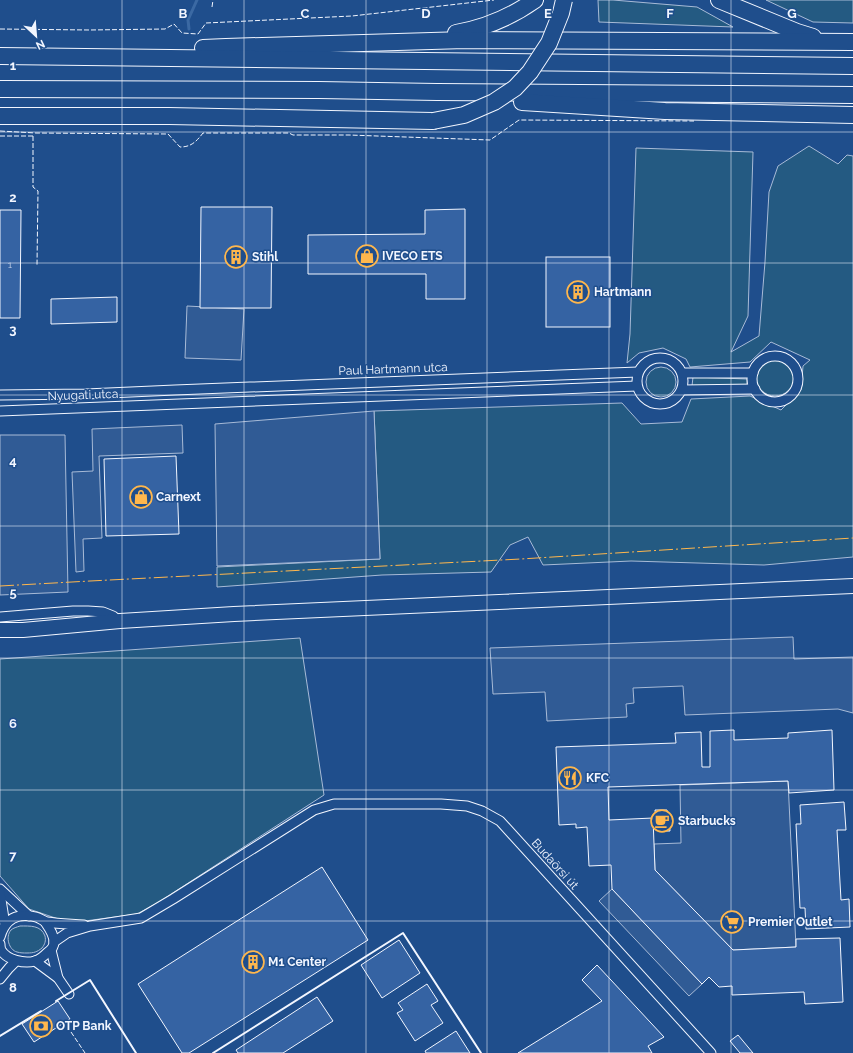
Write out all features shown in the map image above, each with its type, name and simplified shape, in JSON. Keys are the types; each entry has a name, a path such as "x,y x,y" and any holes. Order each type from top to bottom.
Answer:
{"highway":[{"path":"404,41 473,30 492,24 535,0"},
{"path":"0,116 169,116 434,121 464,115 494,102 514,88 530,72 549,43 561,13 564,0"},
{"path":"719,0 797,32 828,42"},
{"path":"98,57 226,47 404,41 521,40 853,42"},
{"path":"0,56 853,66"},
{"path":"0,89 319,90 853,95"},
{"path":"437,92 485,100 665,111 853,114"}],"main road":[{"path":"0,630 23,630 120,621 242,614 853,586"},
{"path":"0,635 23,630"}],"street":[{"path":"779,356 790,360 797,370 798,382 796,389 792,395 782,401 770,401 762,397 755,389 752,381 755,367 766,357 779,356"},
{"path":"663,357 674,361 679,366 682,373 684,383 682,390 672,401 664,404 651,402 642,396 637,386 638,372 646,362 653,358 663,357"},
{"name":"Paul Hartmann utca","path":"149,391 638,372"},
{"path":"682,373 753,373"},
{"name":"Nyugati utca","path":"0,411 637,386"},
{"path":"682,390 755,389"},
{"name":"Nyugati utca","path":"0,395 86,394 149,391"},
{"path":"0,617 88,611 103,612 120,621"},
{"name":"Budaörsi út","path":"90,926 141,918 174,899 314,810 334,804 441,804 468,806 482,811 500,821 711,1053"},
{"path":"0,889 29,916"},
{"path":"0,892 5,925"},
{"path":"0,937 2,929 14,918 29,916 38,918 45,922 90,926"},
{"path":"45,922 52,932 58,978"},
{"path":"0,950 9,958 27,962 35,961 43,957 67,933 90,926"},
{"path":"0,979 16,960"},
{"path":"35,961 58,978 69,994"}],"shaded area":[{"path":"598,0 697,7 733,27 599,22"},
{"path":"766,0 853,0 853,23 813,22"},
{"path":"809,146 838,164 847,155 853,156 853,557 764,565 631,561 543,565 528,537 510,545 491,572 382,575 217,587 217,567 380,559 374,411 622,403 641,424 682,422 691,399 750,396 781,410 801,390 803,366 810,360 771,342 750,362 690,367 686,359 663,348 639,353 627,363 630,334 636,148 753,152 748,316 731,352 759,336 769,192 778,166"},
{"path":"187,306 244,309 241,360 185,358"},
{"path":"775,358 785,361 791,367 794,377 791,387 785,393 775,396 765,393 759,387 756,377 759,367 765,361"},
{"path":"661,367 672,371 676,382 672,393 661,397 650,393 646,382 650,371"},
{"path":"693,377 747,379 747,386 692,386"},
{"path":"374,411 380,559 217,566 215,424"},
{"path":"182,425 183,453 99,456 102,538 83,539 84,571 76,572 72,472 93,471 92,429"},
{"path":"0,435 65,435 68,592 0,595"},
{"path":"793,637 794,659 853,657 853,713 838,709 685,715 683,686 633,688 634,703 626,704 627,717 547,721 545,692 493,694 490,648"},
{"path":"300,638 324,795 159,902 137,914 70,923 29,909 0,876 0,659"},
{"path":"788,781 796,947 733,950 655,870 654,844 681,843 680,785"},
{"path":"612,889 702,984 689,996 599,901"},
{"path":"20,926 35,927 43,932 45,942 42,948 35,952 29,953 18,952 12,949 8,940 9,933 12,929"}],"building":[{"name":"Stihl","path":"201,207 272,207 271,308 200,308"},
{"path":"465,209 465,299 426,299 426,274 308,274 308,235 425,234 425,210"},
{"path":"0,210 21,210 20,318 0,318"},
{"name":"Hartmann","path":"546,257 610,257 610,327 546,327"},
{"path":"117,297 117,322 51,324 51,299"},
{"name":"Carnext","path":"176,456 179,534 106,536 104,459"},
{"path":"734,730 734,740 788,738 788,733 832,730 834,790 789,793 788,781 608,787 609,820 653,818 655,870 733,950 796,947 796,939 840,938 843,1002 805,1004 804,992 732,995 732,986 719,987 709,977 702,984 612,889 611,865 589,866 587,827 576,828 576,824 559,825 556,747 676,743 675,733 701,732 702,767 710,767 710,731"},
{"path":"844,802 846,830 837,830 841,900 849,899 850,927 806,929 805,908 800,908 796,824 801,824 800,805"},
{"name":"Starbucks","path":"655,810 667,810 667,819 669,819 670,831 660,831 660,822 656,822"},
{"name":"M1 Center","path":"322,867 368,940 189,1053 182,1053 138,984"},
{"path":"399,940 420,973 382,998 361,965"},
{"path":"597,965 664,1037 648,1046 652,1053 518,1053 602,1001 582,980"},
{"path":"427,984 438,1001 431,1005 443,1023 415,1041 397,1013 403,1010 398,1003"},
{"path":"317,997 333,1021 283,1053 238,1053 236,1050"},
{"path":"58,1001 70,1019 34,1042 22,1024"},
{"path":"456,1031 470,1053 426,1053 425,1051"},
{"path":"738,1035 753,1053 740,1053 730,1041"}],"waterway":[{"path":"189,29 188,20 197,0"}],"fence":[{"path":"212,7 213,0"},
{"path":"0,29 165,29 174,24 182,33 198,34 206,23 352,16 494,0"},
{"path":"0,131 36,133 168,134 180,147 193,143 203,133 289,133 293,135 349,135 490,140 519,120 694,121"},
{"path":"0,136 34,136"},
{"path":"33,136 33,187 38,191 37,265"},
{"path":"71,1032 85,1053"}],"wall":[{"path":"213,1053 403,933 481,1053"},
{"path":"56,1001 90,980 136,1053"},
{"path":"0,1036 41,1011"}],"power":[{"path":"0,586 521,559 853,538"}],"place":[{"name":"IVECO ETS","path":"367,256"},
{"name":"Stihl","path":"236,257"},
{"name":"Hartmann","path":"578,292"},
{"name":"Carnext","path":"141,497"},
{"name":"KFC","path":"570,778"},
{"name":"Starbucks","path":"662,821"},
{"name":"Premier Outlet","path":"732,922"},
{"name":"M1 Center","path":"253,962"},
{"name":"OTP Bank","path":"41,1026"}]}
